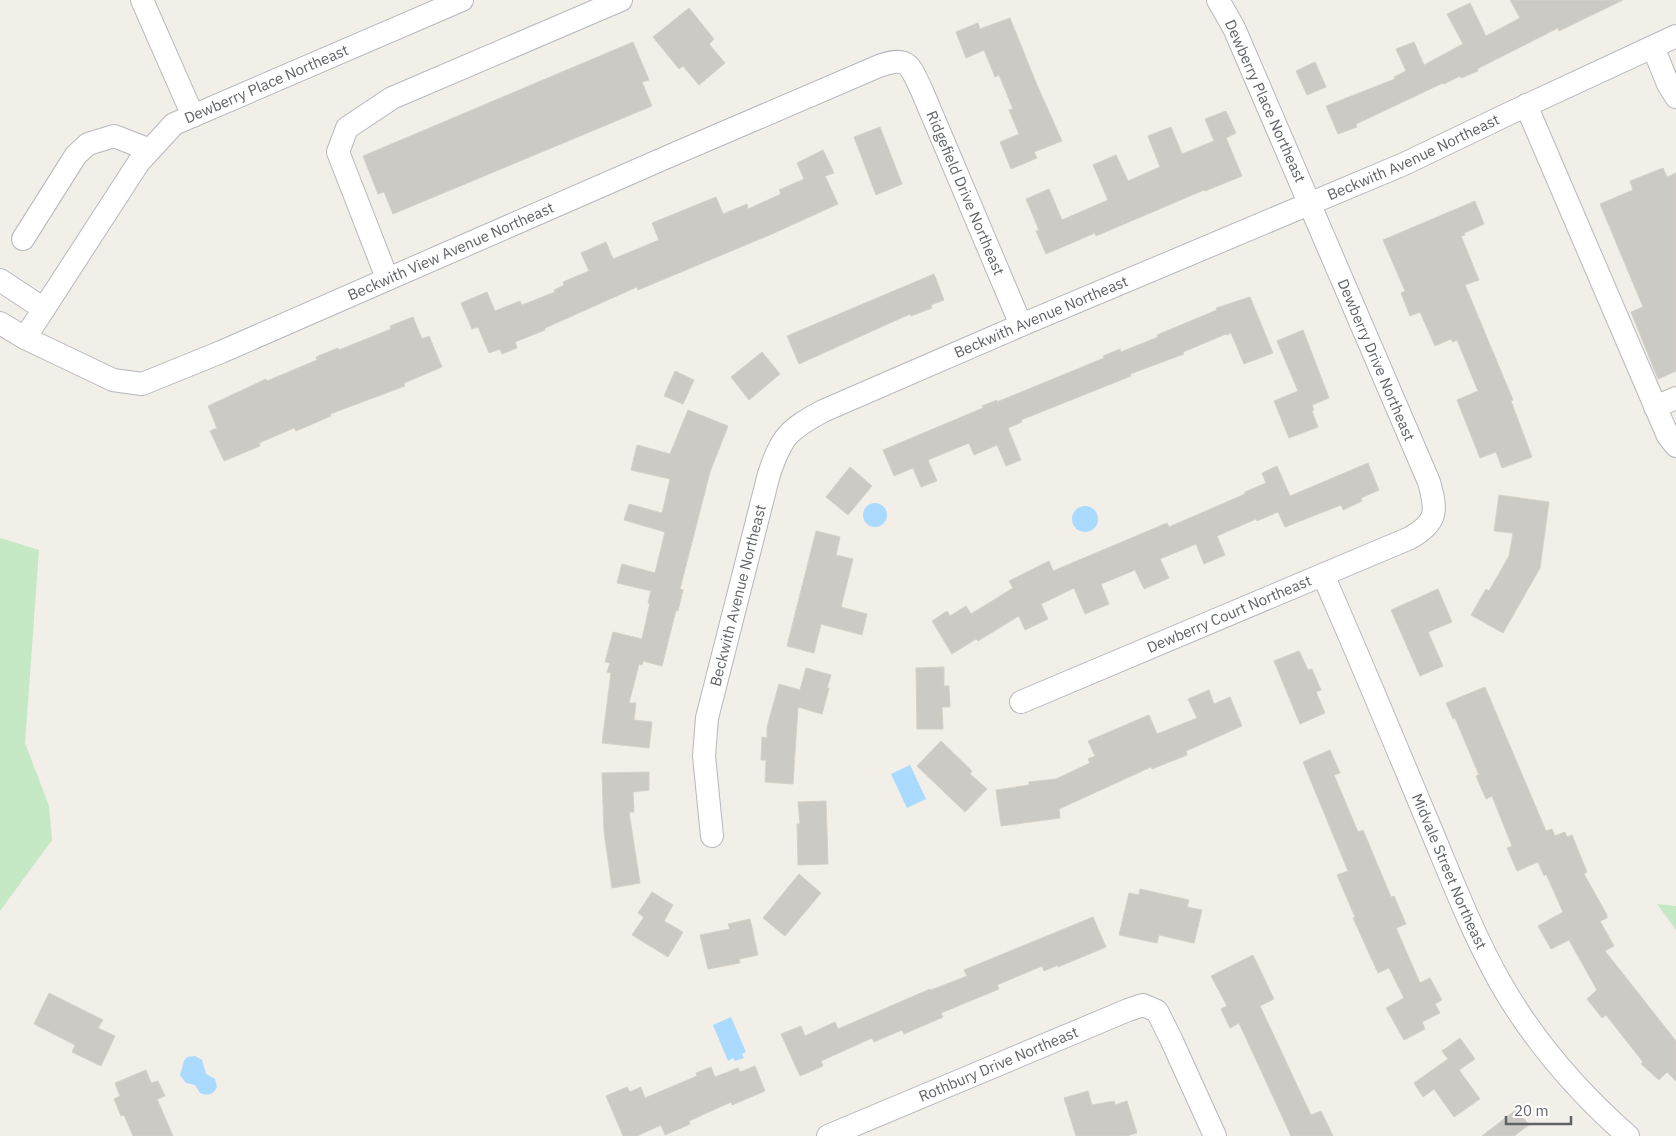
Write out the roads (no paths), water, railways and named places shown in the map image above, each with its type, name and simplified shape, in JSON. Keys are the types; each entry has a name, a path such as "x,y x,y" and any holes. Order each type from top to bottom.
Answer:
{"street":[{"path":"142,0 193,116"},
{"name":"Dewberry Place Northeast","path":"25,338 139,162 174,124 462,0"},
{"path":"387,278 338,152 347,128 392,98 621,0"},
{"name":"Dewberry Place Northeast","path":"1218,0 1234,28 1309,204"},
{"name":"Beckwith Avenue Northeast","path":"712,836 704,756 706,718 769,474 781,442 796,427 823,411 1021,325 1428,153 1526,105 1676,36"},
{"path":"1653,47 1668,84 1676,97"},
{"name":"Beckwith View Avenue Northeast","path":"0,323 25,338 113,380 142,384 221,352 387,278 853,77 884,65 905,62"},
{"name":"Ridgefield Drive Northeast","path":"905,62 913,71 922,91 1021,325"},
{"path":"1526,105 1655,407 1668,436 1676,446"},
{"path":"23,239 76,155 88,144 114,136 150,150"},
{"name":"Dewberry Drive Northeast","path":"1309,204 1429,482 1435,505 1433,517"},
{"path":"0,280 44,309"},
{"path":"1655,407 1676,398"},
{"name":"Dewberry Court Northeast","path":"1020,702 1410,538 1422,531 1433,517"},
{"name":"Midvale Street Northeast","path":"1323,576 1470,921 1500,981 1542,1045 1567,1076 1608,1119 1628,1136"},
{"name":"Rothbury Drive Northeast","path":"828,1136 1143,1005 1156,1011 1164,1024 1215,1136"}],"water":[{"path":"875,503 880,504 886,510 886,520 880,526 875,527 870,526 864,520 863,515 864,510 870,504"},
{"path":"1085,506 1094,510 1098,519 1094,528 1085,532 1076,528 1072,519 1076,510"},
{"path":"910,765 926,799 907,808 891,774"},
{"path":"731,1017 746,1052 742,1054 744,1058 735,1061 733,1058 728,1061 713,1025"},
{"path":"195,1056 202,1060 206,1074 215,1079 217,1087 210,1094 200,1093 195,1085 186,1083 180,1075 187,1057"}]}
